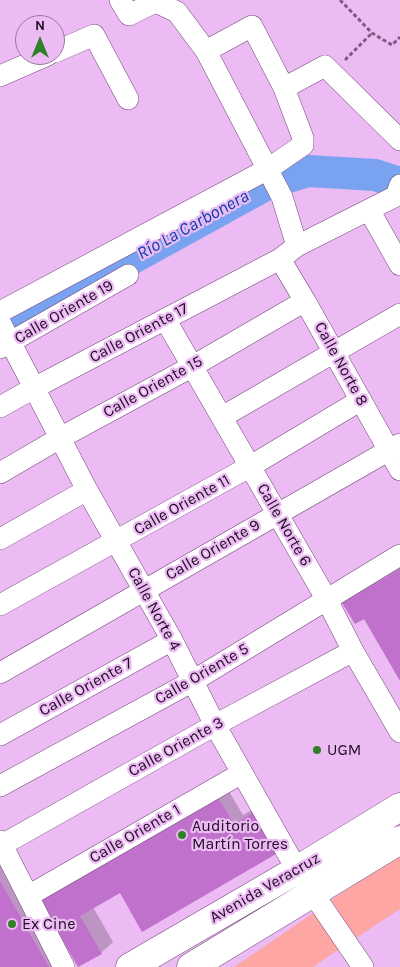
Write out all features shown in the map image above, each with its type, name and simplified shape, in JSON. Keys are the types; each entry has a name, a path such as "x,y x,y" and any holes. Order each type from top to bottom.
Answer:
{"main road":[{"name":"Avenida Veracruz","path":"130,967 297,870 400,807"},
{"name":"Avenida Veracruz","path":"191,967 400,840"}],"street":[{"path":"120,0 129,16 158,1 177,12 206,52 282,197 297,246 359,213 366,212 398,190"},
{"path":"0,312 268,169 303,145 303,138 284,88 252,26 206,52"},
{"path":"65,48 94,35 128,98"},
{"path":"0,76 25,65"},
{"path":"284,88 325,66 400,140"},
{"path":"366,212 373,217 400,265"},
{"name":"Calle Oriente 17","path":"0,407 280,259 297,246"},
{"name":"Calle Norte 8","path":"280,259 361,400 394,447 400,470"},
{"name":"Calle Oriente 19","path":"5,345 128,275"},
{"name":"Calle Oriente 15","path":"0,473 60,438 193,366 305,301"},
{"path":"222,417 333,351 400,314"},
{"name":"Calle Norte 6","path":"165,319 327,600 353,651 400,732"},
{"name":"Calle Norte 4","path":"0,322 5,345 34,388 87,490 172,640 215,725 297,870 362,967"},
{"name":"Calle Oriente 11","path":"0,605 249,467 361,400"},
{"name":"Calle Oriente 9","path":"0,673 394,447"},
{"path":"0,539 87,490"},
{"name":"Calle Oriente 5","path":"0,786 193,681 400,555"},
{"name":"Calle Oriente 7","path":"0,735 172,640"},
{"name":"Calle Oriente 3","path":"1,844 353,651"},
{"name":"Calle Oriente 1","path":"28,896 242,773"},
{"path":"1,844 64,967"}],"path":[{"path":"340,0 372,34 392,45 400,37"},
{"path":"332,73 372,34"}],"shaded area":[{"path":"400,855 400,909 356,938 331,900"},
{"path":"315,912 341,948 313,967 234,967"}],"building":[{"path":"400,569 400,681 364,619 355,624 342,603"},
{"path":"217,796 234,824 253,813 276,854 142,932 120,893 80,916 102,954 78,967 38,898"},
{"name":"Ex Cine","path":"0,881 49,967 0,967"}],"waterway":[{"name":"Río La Carbonera","path":"0,331 269,183 308,171 375,175 400,183"}],"place":[{"name":"UGM","path":"317,750"},
{"name":"Auditorio Martín Torres","path":"182,835"},
{"name":"Ex Cine","path":"12,924"}]}
